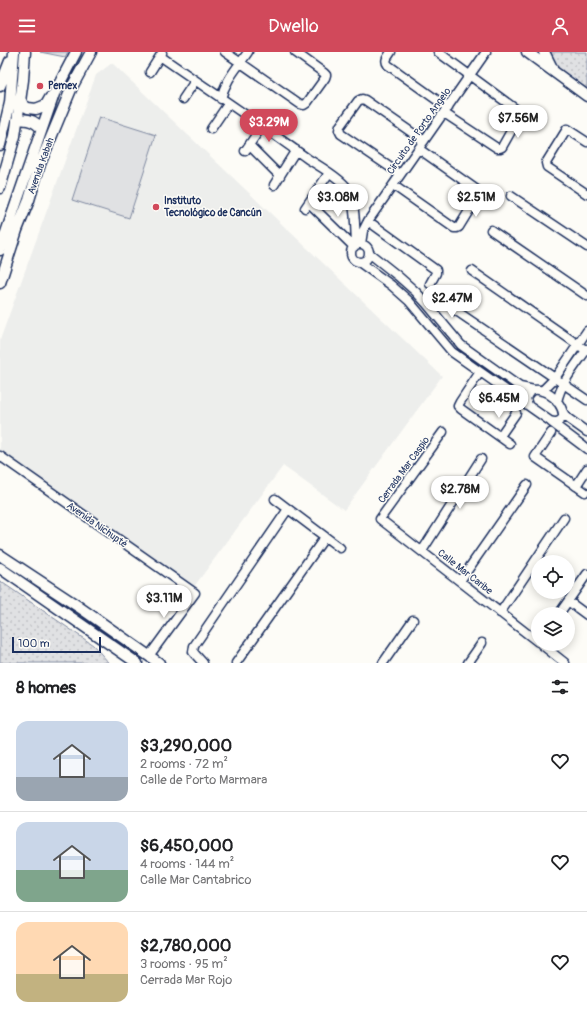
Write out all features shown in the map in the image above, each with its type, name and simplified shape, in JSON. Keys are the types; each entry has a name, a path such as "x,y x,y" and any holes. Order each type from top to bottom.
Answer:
{"main road":[{"path":"0,86 14,52"},
{"path":"0,145 10,103 14,52"},
{"path":"0,188 15,136 23,80 25,52"},
{"name":"Avenida Kabah","path":"0,250 54,94 76,52"},
{"path":"527,52 587,96"},
{"path":"544,52 553,71"},
{"path":"66,70 90,54"},
{"name":"Avenida Kabah","path":"0,283 40,164 72,87 90,54"},
{"path":"20,98 23,105 28,108 36,109 46,105 54,94"},
{"path":"17,120 31,120 38,124 41,128"},
{"path":"15,204 17,230"},
{"path":"0,555 80,607 159,663"},
{"path":"0,568 137,663"}],"street":[{"path":"225,52 300,104 304,105 326,78 326,75 295,52"},
{"path":"211,129 225,101 223,90 248,52"},
{"path":"391,52 386,59 386,63 388,65 497,148 502,147 521,112 438,52"},
{"name":"Circuito de Porto Angelo","path":"357,246 368,221 486,52"},
{"path":"150,72 161,54 225,101 337,179 347,188 352,200 355,215 357,246"},
{"path":"183,99 196,80"},
{"path":"400,174 341,134 339,130 340,126 358,101 362,99 365,100 424,141"},
{"path":"262,126 247,148 280,176"},
{"path":"587,142 568,129 546,163 547,167 587,194"},
{"path":"393,185 454,228 459,227 478,196 477,190 419,148"},
{"path":"274,185 296,150"},
{"path":"329,174 307,206 357,246 366,247 369,253 416,292 461,345 520,386 551,395 566,417 587,432"},
{"path":"511,196 587,247"},
{"path":"368,221 436,270 430,284"},
{"path":"491,230 587,296"},
{"path":"357,246 352,250 352,256 354,259 391,285 418,311 452,352 528,405 587,449"},
{"path":"359,262 366,260 369,253"},
{"path":"472,271 587,350 563,384 557,402"},
{"path":"391,285 398,276"},
{"path":"455,310 587,400"},
{"path":"528,405 526,399 527,395 538,390 555,378 587,331"},
{"path":"480,372 458,406 510,444"},
{"path":"550,421 557,422 561,420 563,417 563,412"},
{"path":"500,436 516,413"},
{"name":"Cerrada Mar Caspio","path":"380,519 443,432"},
{"path":"551,433 534,457 585,492"},
{"name":"Avenida Nichupté","path":"0,456 195,593 149,656"},
{"path":"422,552 481,459"},
{"path":"576,486 587,469"},
{"path":"460,581 528,486"},
{"path":"275,499 340,548"},
{"path":"204,663 193,652 194,646 288,509"},
{"path":"500,612 564,518"},
{"name":"Calle Mar Caribe","path":"380,519 531,636"},
{"path":"236,663 325,537"},
{"path":"564,607 587,574"},
{"path":"568,601 587,615"},
{"path":"383,663 414,620"},
{"path":"468,663 482,643"},
{"path":"550,651 563,662"}],"shaded area":[{"name":"Instituto Tecnológico de Cancún","path":"112,63 442,376 344,510 283,466 193,588 0,453 0,340 96,75"}],"green space":[{"path":"40,52 68,52 65,57"},
{"path":"526,52 587,52 587,96"},
{"path":"99,117 156,135 129,218 72,200"},
{"path":"0,581 93,645 109,663 0,663"}],"place":[{"name":"Pemex","path":"40,86"},
{"name":"Instituto Tecnológico de Cancún","path":"156,207"}]}
